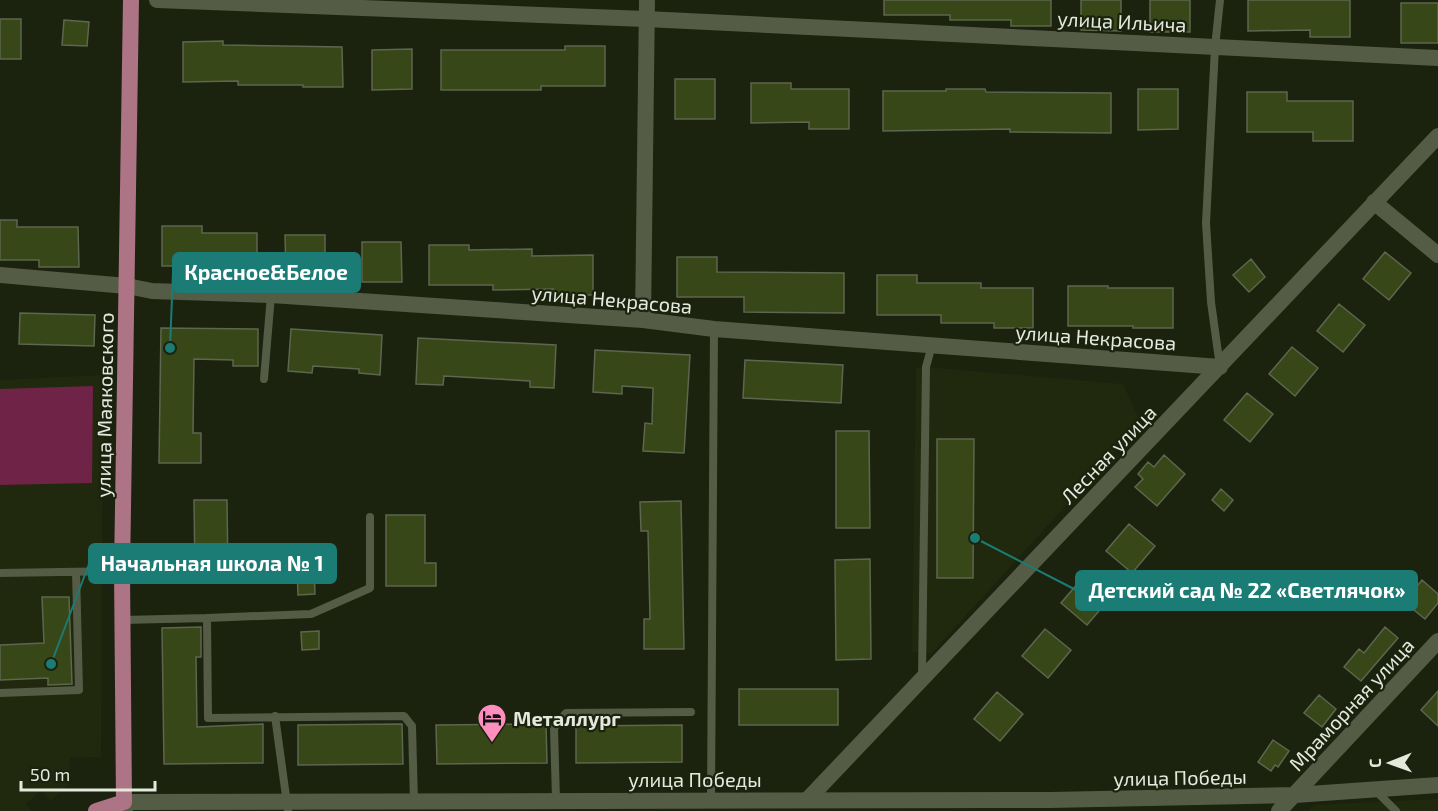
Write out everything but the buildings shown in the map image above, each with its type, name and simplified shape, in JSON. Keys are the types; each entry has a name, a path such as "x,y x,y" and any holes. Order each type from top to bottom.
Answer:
{"main road":[{"name":"улица Маяковского","path":"124,806 122,571 131,0"},
{"name":"улица Победы","path":"96,811 124,806"}],"street":[{"name":"улица Ильича","path":"156,0 646,19 1438,58"},
{"path":"643,320 647,0"},
{"name":"Лесная улица","path":"808,799 1438,136"},
{"path":"1374,202 1438,255"},
{"name":"улица Некрасова","path":"0,275 127,286 152,291 271,295 643,320 714,329 1220,367"},
{"name":"Мраморная улица","path":"1282,810 1438,641"},
{"name":"улица Победы","path":"124,806 287,806 414,802 442,806 556,800 711,805 808,799 1050,800 1295,795 1438,785"}],"lane":[{"path":"1220,0 1215,47 1206,223 1211,302 1220,367"},
{"path":"264,379 271,295"},
{"path":"711,805 714,329"},
{"path":"922,679 926,367 933,345"},
{"path":"122,620 311,614 370,588 370,517"},
{"path":"0,573 122,571"},
{"path":"0,693 79,690 76,572"},
{"path":"207,618 208,718 404,716 412,726 414,802"},
{"path":"556,800 554,728 566,713 691,712"},
{"path":"275,716 287,806"},
{"path":"1374,789 1396,811"}],"shaded area":[{"path":"916,368 1123,384 1141,423 932,653 912,652"},
{"path":"103,375 101,757 70,758 69,784 51,800 41,790 26,804 31,811 0,811 0,380"},
{"path":"93,386 92,483 0,485 0,389"},
{"path":"1438,799 1438,811 1308,811 1314,805"}],"place":[{"name":"Красное&Белое","path":"170,348"},
{"name":"Детский сад № 22 «Светлячок»","path":"975,538"},
{"name":"Начальная школа № 1","path":"51,664"},
{"name":"Металлург","path":"492,744"}]}
